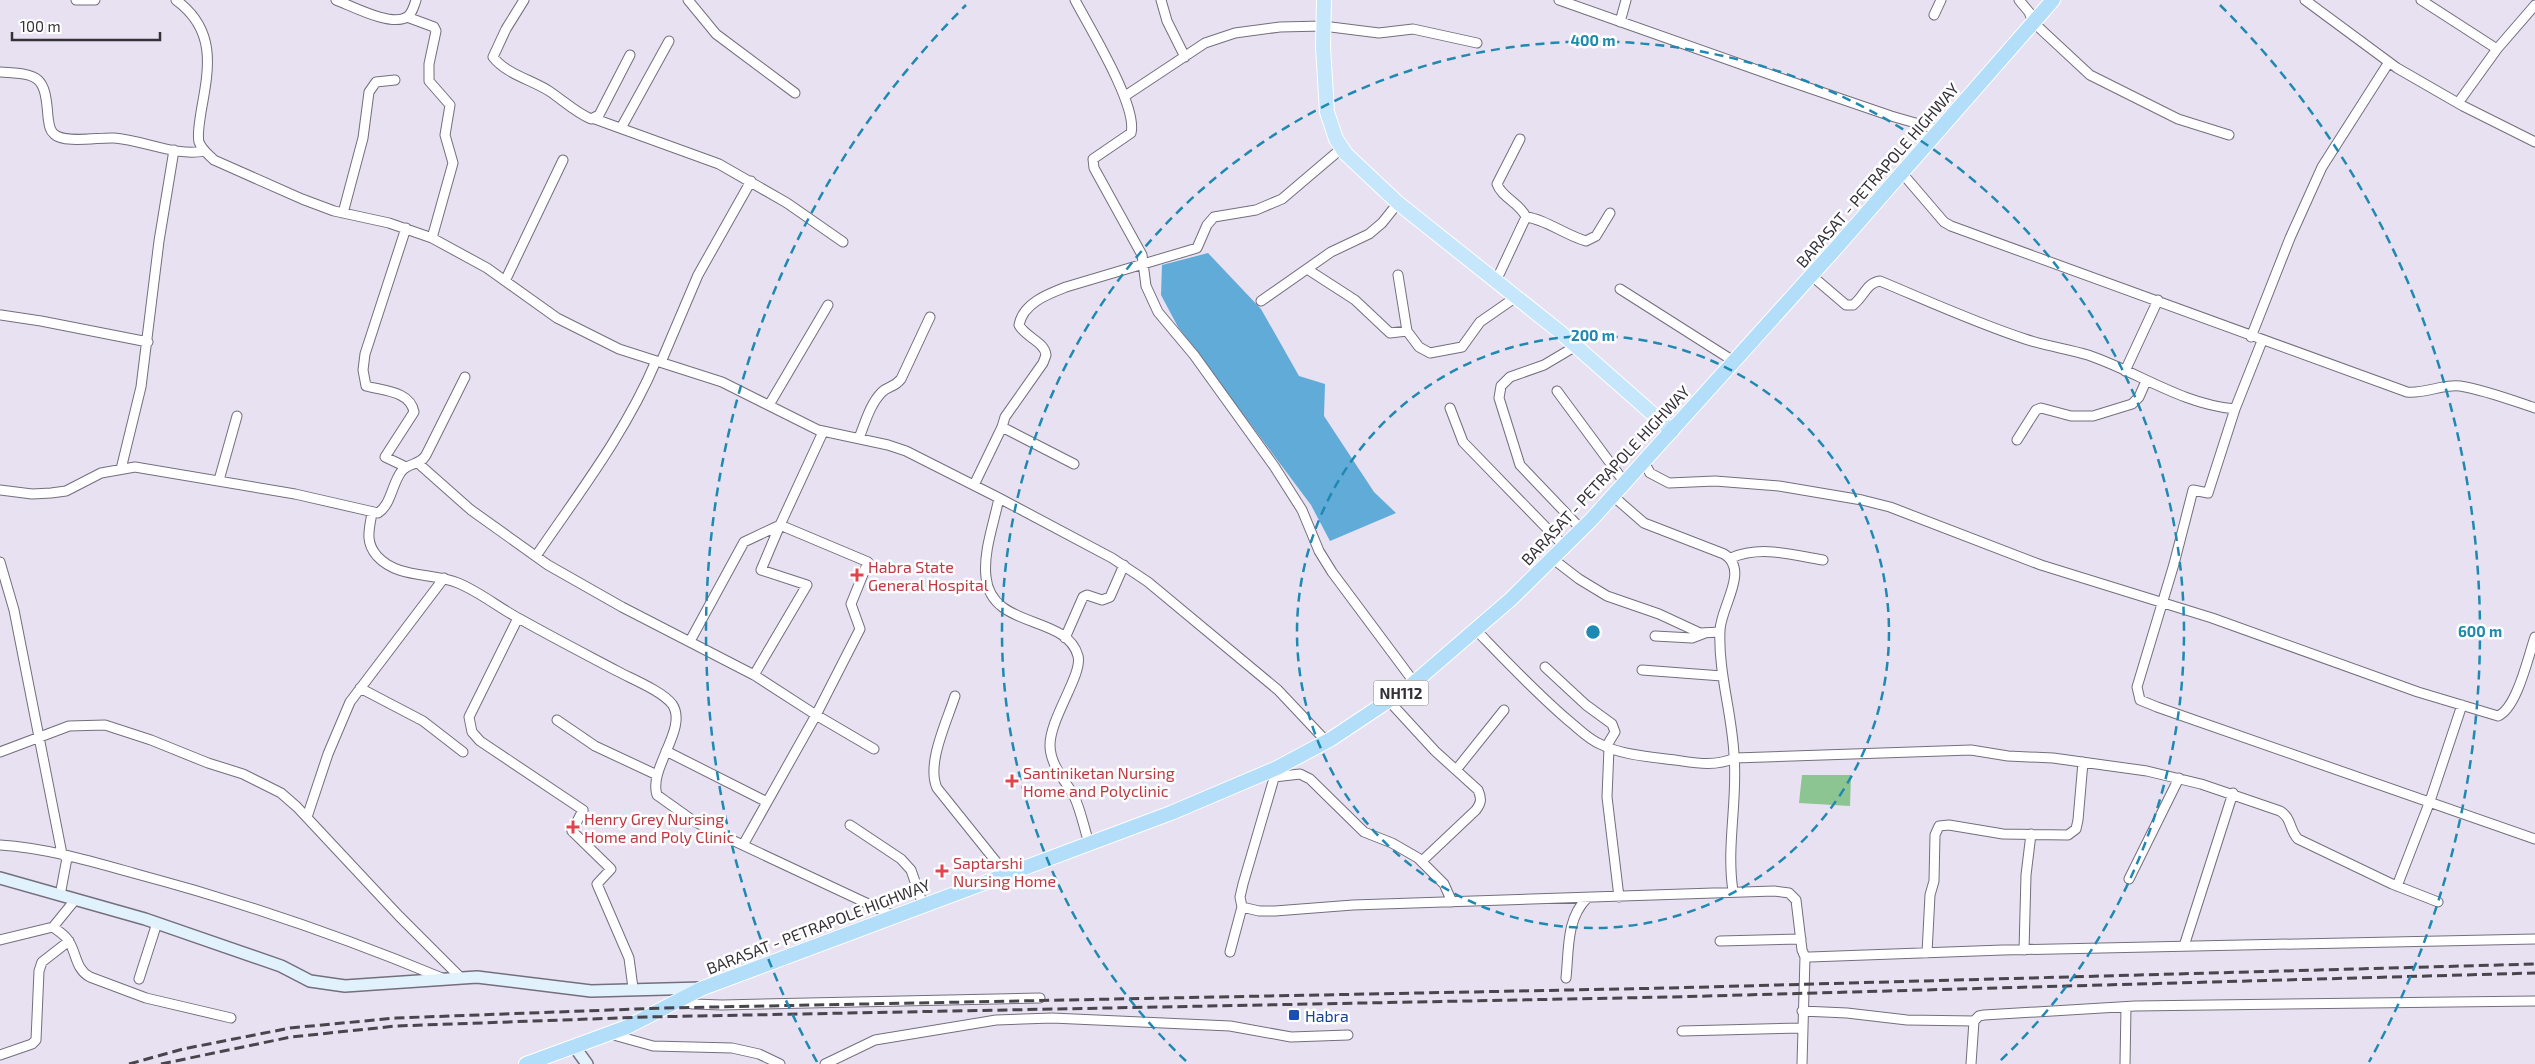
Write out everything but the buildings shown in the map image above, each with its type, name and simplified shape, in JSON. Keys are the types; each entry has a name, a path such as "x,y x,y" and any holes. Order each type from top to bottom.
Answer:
{"highway":[{"name":"BARASAT - PETRAPOLE HIGHWAY","path":"526,1064 610,1034 703,988 1276,772 1389,700 1414,682 1476,630 1565,548 1812,276 2053,0"}],"main road":[{"path":"1324,0 1326,112 1342,148 1362,171 1398,203 1576,346 1672,431"},
{"path":"0,878 157,923 281,966 310,981 327,984 345,986 442,978 486,978 590,991 633,988 703,988"},
{"path":"574,1046 587,1064"}],"street":[{"path":"76,0 95,0"},
{"path":"176,0 188,9 198,22 208,56 207,81 198,140 204,151 214,160 302,199 343,213 406,228 432,238 462,252 565,322 619,348 722,382 823,432 859,438 906,451 999,498 1124,566 1171,599 1265,679 1326,741"},
{"path":"336,0 387,19 407,17 434,27 436,31 429,64 429,81 450,105 445,135 453,163 432,238"},
{"path":"407,17 411,14 416,0"},
{"path":"524,0 506,29 493,57 506,68 550,92 574,111 591,119 595,118 719,164 751,181 843,242"},
{"path":"688,0 716,34 795,93"},
{"path":"1075,0 1125,96 1133,125 1132,133 1093,159 1094,168 1142,255 1146,286 1158,312 1194,355 1264,451 1302,510 1319,551 1332,572 1414,682"},
{"path":"1161,0 1167,21 1185,57"},
{"path":"1559,0 1891,116 1940,130"},
{"path":"1620,22 1626,0"},
{"path":"1934,15 1941,0"},
{"path":"2019,0 2029,12 2034,22 2090,75 2178,119 2229,135"},
{"path":"2305,0 2389,62 2458,103 2535,141"},
{"path":"2421,0 2497,49"},
{"path":"2458,103 2497,49 2535,5"},
{"path":"1125,96 1205,43 1224,35 1258,29 1323,26 1379,33 1413,30 1477,43"},
{"path":"621,128 669,41"},
{"path":"595,118 630,55"},
{"path":"2251,337 2290,238 2322,167 2389,62"},
{"path":"0,72 25,73 43,84 46,92 49,125 54,134 62,138 113,138 192,154 204,151"},
{"path":"343,213 363,138 369,92 376,82 395,80"},
{"path":"1520,139 1497,184 1500,191 1520,208 1526,217 1543,221 1564,233 1586,241 1596,236 1610,213"},
{"path":"974,485 1002,427 1004,417 1043,363 1046,355 1042,346 1022,331 1019,325 1025,311 1047,294 1197,248 1207,225 1214,217 1256,210 1282,199 1342,148"},
{"path":"121,469 141,387 159,241 174,150"},
{"path":"505,281 563,160"},
{"path":"1902,174 1944,222 1951,226 2158,300 2251,337 2407,392 2417,393 2447,386 2460,386 2535,408"},
{"path":"536,556 622,430 659,362 705,260 751,181"},
{"path":"1262,301 1331,252 1376,229 1398,203"},
{"path":"1496,281 1526,217"},
{"path":"406,228 365,354 363,370 366,386 407,397 412,403 414,412 385,457 406,466 418,464 426,455 465,377"},
{"path":"1307,269 1355,300 1390,333 1407,331"},
{"path":"1398,276 1407,331 1419,348 1430,353 1462,347 1480,322 1516,297"},
{"path":"1812,276 1846,305 1853,305 1873,282 1880,280 1979,323 2026,339 2088,356 2165,390 2216,407 2235,408"},
{"path":"1620,289 1735,362"},
{"path":"2125,371 2158,300"},
{"path":"770,405 828,305"},
{"path":"1,315 148,342"},
{"path":"859,438 868,414 882,392 896,386 901,379 930,317"},
{"path":"2262,341 2235,408 2208,493 2193,490 2174,564 2136,687 2140,700 2535,839"},
{"path":"1576,346 1544,365 1510,377 1501,386 1498,398 1509,438 1520,465 1582,530"},
{"path":"2017,440 2036,410 2041,408 2071,416 2093,416 2132,404 2139,397 2146,380"},
{"path":"1557,391 1625,483"},
{"path":"1450,408 1463,442 1565,548"},
{"path":"219,480 237,416"},
{"path":"1002,427 1074,464"},
{"path":"754,675 807,585 761,570 823,432"},
{"path":"1644,462 1650,473 1669,483 1716,481 1779,486 1881,504 1917,516 2041,565 2161,602 2498,716 2504,714 2514,700 2535,637"},
{"path":"418,464 470,510 577,583 754,675 816,715 874,749"},
{"path":"0,490 51,494 66,491 101,473 135,467 295,494 372,513 381,511 406,466"},
{"path":"1613,496 1644,523 1731,558 1743,553 1759,551 1823,560"},
{"path":"999,498 986,559 988,586 996,600 1008,612 1056,631 1076,648 1079,659 1071,684 1057,713 1051,731 1050,747 1053,761 1074,796 1089,843"},
{"path":"372,513 368,540 378,557 388,564 400,570 426,577 444,578 471,589 518,618 646,686 672,705 675,715 675,728 657,775 655,788 657,795 692,820 894,916"},
{"path":"690,641 744,542 780,525 868,562 851,604 860,630 816,715 743,845"},
{"path":"1731,558 1736,571 1721,620 1720,632 1722,676 1734,758 1735,787 1731,865 1733,891"},
{"path":"1553,559 1579,579 1608,596 1706,633"},
{"path":"0,562 16,618 62,854 67,858 61,890"},
{"path":"1065,638 1083,597 1087,595 1102,600 1110,597 1124,566"},
{"path":"307,817 339,723 360,688 444,578"},
{"path":"518,618 469,717 469,725 480,741 583,810 572,831 611,869 597,884 629,958 633,988"},
{"path":"1476,630 1520,676 1558,711 1586,735 1607,747 1667,759 1712,765 1722,764 1734,758 1971,750 2008,756 2128,767 2179,778 2233,793 2280,811 2286,815 2293,834 2298,839 2397,886 2438,902"},
{"path":"1655,636 1692,638 1706,633 1720,632"},
{"path":"1546,667 1586,705 1612,724 1615,732 1607,747 1607,797 1619,897"},
{"path":"1642,670 1722,676"},
{"path":"360,688 423,721 463,752"},
{"path":"955,696 933,765 933,781 1006,874"},
{"path":"1389,700 1456,770 1478,790 1480,805 1422,861"},
{"path":"2397,886 2430,801 2462,705"},
{"path":"1456,770 1504,710"},
{"path":"557,720 595,746 657,775"},
{"path":"0,752 69,726 105,725 151,740 208,763 244,774 281,793 307,817 461,978"},
{"path":"666,752 767,802"},
{"path":"1928,953 1930,895 1934,881 1935,835 1939,826 1949,825 1977,831 2068,835 2076,829 2083,762"},
{"path":"1230,952 1242,907 1243,884 1276,772 1304,775 1364,832 1392,842 1422,861 1444,884 1452,902"},
{"path":"2129,879 2179,778"},
{"path":"2184,946 2233,793"},
{"path":"850,825 888,848 911,870 923,905"},
{"path":"2024,950 2026,875 2031,834"},
{"path":"0,845 62,854 254,907 389,956 442,978"},
{"path":"1242,907 1259,911 1275,911 1352,905 1619,897 1733,891 1774,891 1794,896 1798,906 1802,950 1806,956 1802,1012 1802,1064"},
{"path":"1566,978 1572,918 1579,906 1587,898"},
{"path":"0,940 53,927 75,900"},
{"path":"138,979 157,923"},
{"path":"53,927 68,941 79,966 90,977 132,994 230,1018"},
{"path":"1720,941 1801,939"},
{"path":"1806,956 2535,939"},
{"path":"0,1055 32,1044 36,1040 39,971 42,962 68,941"},
{"path":"677,1001 693,1004 722,1005 1040,998"},
{"path":"1971,1064 1974,1021 1978,1016 1984,1015 2126,1007 2535,1001"},
{"path":"2125,1064 2126,1007"},
{"path":"1802,1012 1847,1012 1907,1020 1974,1021"},
{"path":"825,1064 875,1040 996,1020 1062,1019 1230,1026 1291,1037 1348,1035"},
{"path":"1682,1031 1802,1028"},
{"path":"610,1034 653,1046 732,1048 759,1054 780,1064"}],"green space":[{"path":"1802,775 1851,775 1850,806 1799,803"}],"water":[{"path":"1208,253 1261,309 1299,376 1325,384 1324,416 1374,492 1396,513 1330,541 1311,505 1178,327 1161,295 1162,265"}],"railway":[{"path":"129,1064 183,1049 290,1028 396,1018 664,1008 1670,988 2535,964"},
{"path":"161,1064 291,1037 396,1026 646,1017 1671,997 2535,973"}],"place":[{"name":"Habra State General Hospital","path":"857,575"},
{"name":"Santiniketan Nursing Home and Polyclinic","path":"1012,781"},
{"name":"Henry Grey Nursing Home and Poly Clinic","path":"573,827"},
{"name":"Saptarshi Nursing Home","path":"942,871"},
{"name":"Habra","path":"1294,1015"}]}
